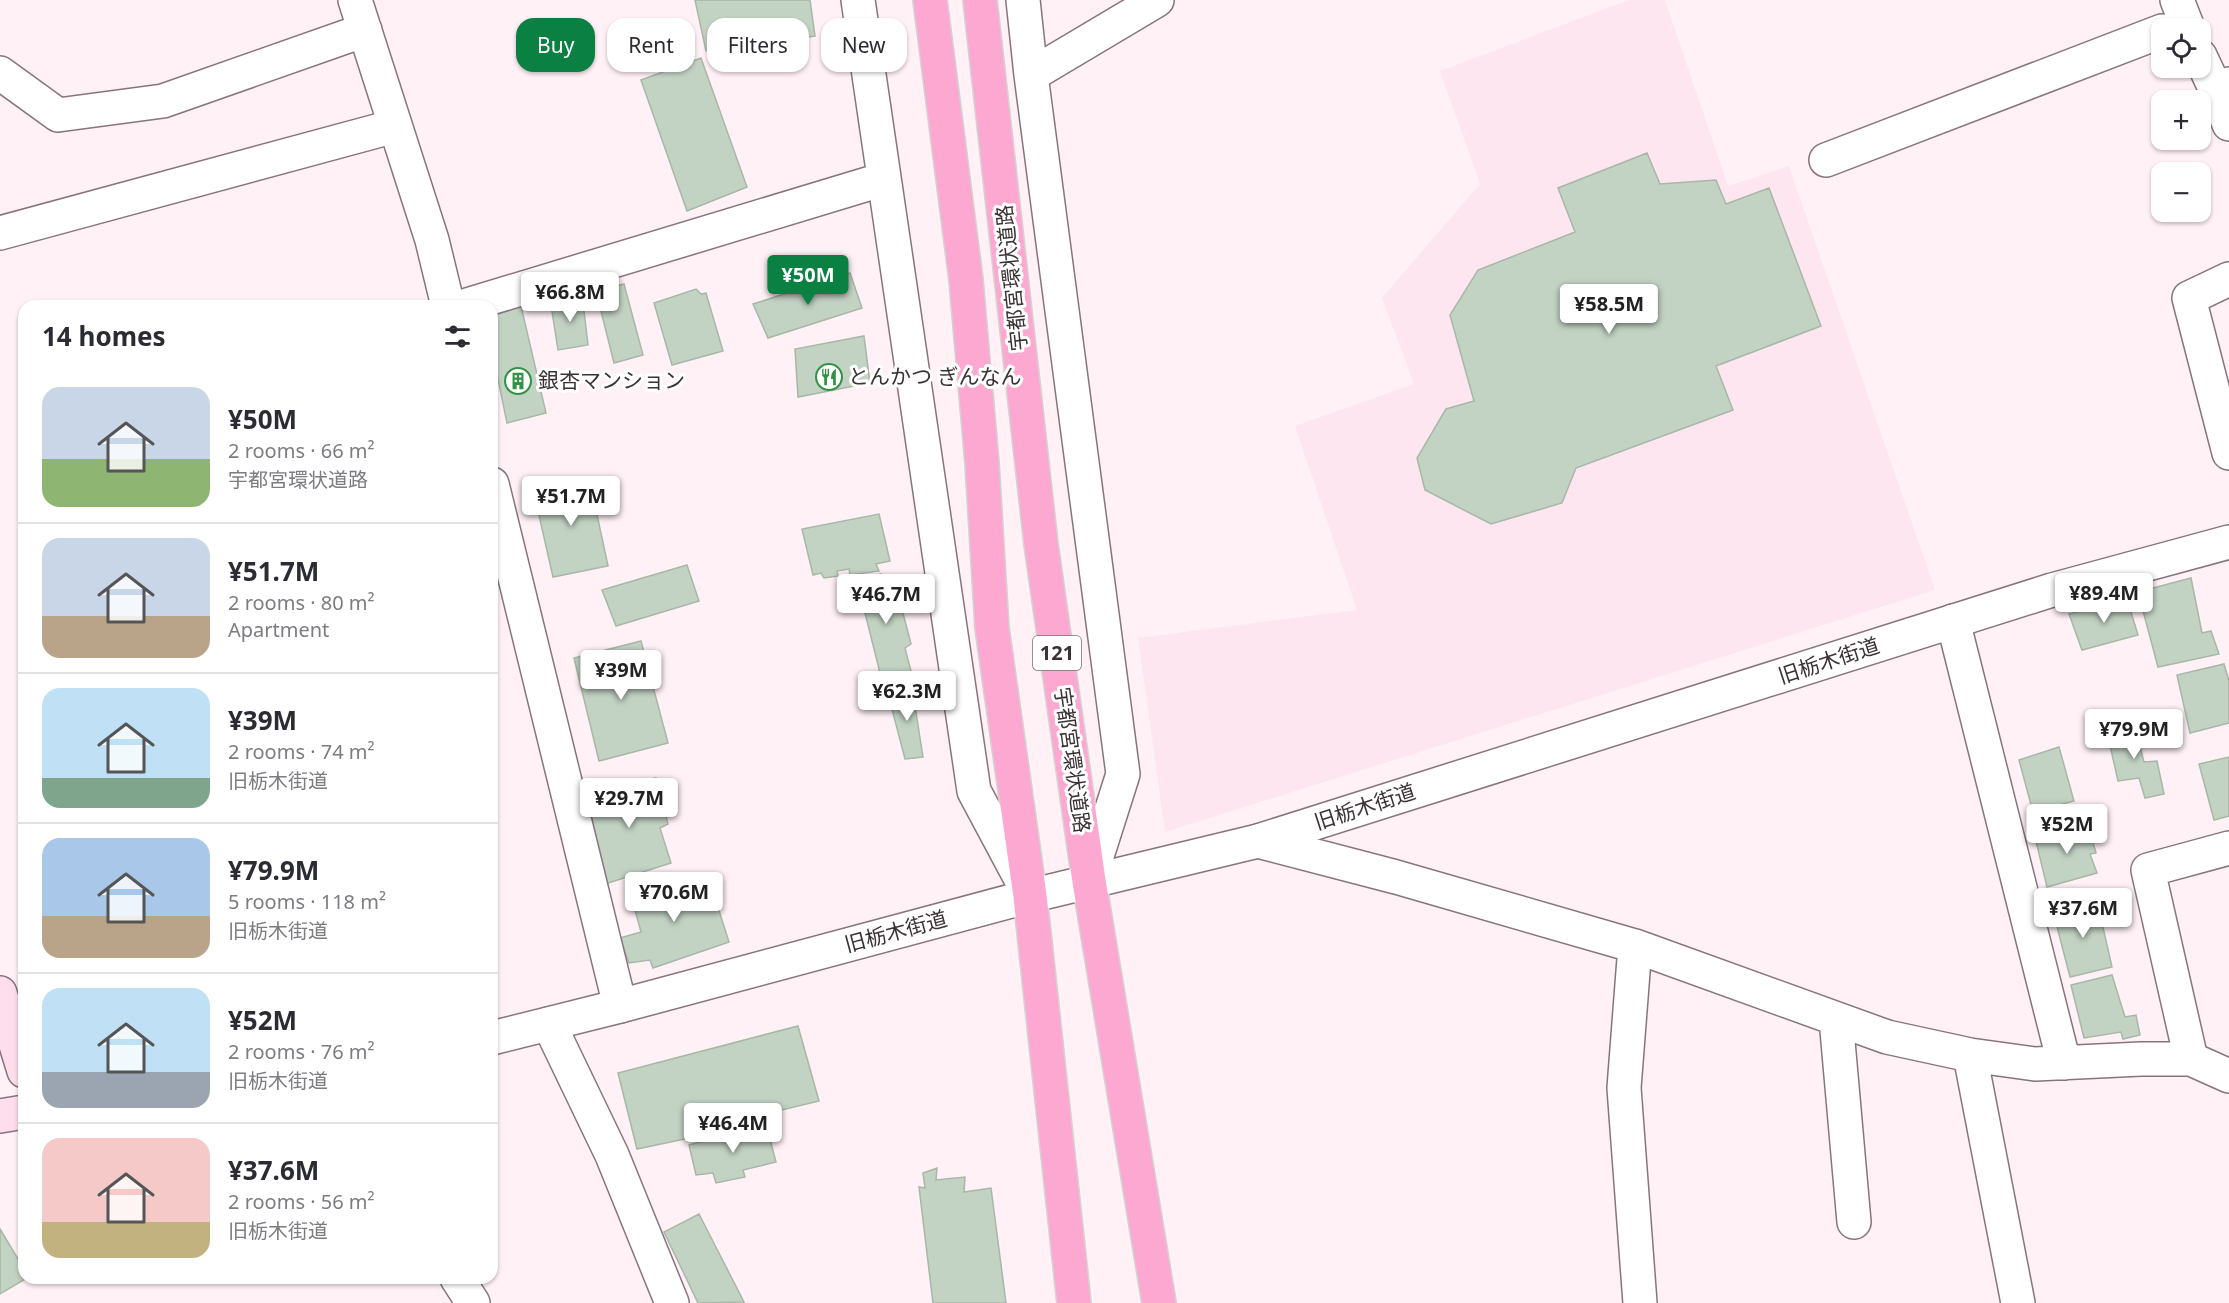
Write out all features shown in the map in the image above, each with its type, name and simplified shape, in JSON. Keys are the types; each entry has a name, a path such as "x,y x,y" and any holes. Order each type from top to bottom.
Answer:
{"highway":[{"path":"930,0 966,280 982,463 992,628 1030,896 1074,1303"},
{"name":"宇都宮環状道路","path":"980,0 1041,544 1089,881 1159,1303"}],"main road":[{"path":"0,993 18,1052"},
{"path":"0,1116 18,1113"}],"street":[{"path":"355,0 432,240 447,300"},
{"path":"858,0 974,792 1030,896"},
{"path":"1023,0 1123,774 1089,881"},
{"path":"1031,75 1157,0"},
{"path":"0,73 58,115 163,101 364,30"},
{"path":"1826,160 2151,32"},
{"path":"2211,71 2222,86 2229,124"},
{"path":"0,233 395,126"},
{"path":"484,300 884,179"},
{"path":"2229,279 2189,298 2229,453"},
{"path":"498,508 620,1006"},
{"name":"旧栃木街道","path":"498,1037 1030,896 1258,842 2052,590 2229,542"},
{"path":"1953,621 2064,1063"},
{"path":"1258,842 1396,877 1635,946 1887,1037 1970,1055 2035,1064 2191,1059 2229,1076"},
{"path":"2191,1059 2148,870 2229,848"},
{"path":"1635,946 1624,1088 1640,1303"},
{"path":"1836,1019 1854,1222"},
{"path":"549,1024 612,1155 672,1303"},
{"path":"1970,1055 2018,1303"},
{"path":"461,1284 473,1303"}],"shaded area":[{"path":"1629,0 1665,0 1728,186 1789,166 1935,590 1165,832 1138,638 1357,610 1295,426 1414,384 1382,298 1480,184 1440,71"}],"building":[{"path":"695,0 810,0 815,36 809,37 809,18 707,18 706,51"},
{"path":"701,58 747,187 687,211 641,80 663,72 695,72 695,60"},
{"path":"1647,153 1660,184 1716,180 1726,204 1769,188 1821,326 1716,366 1733,410 1576,468 1562,503 1491,524 1425,490 1417,458 1446,409 1474,401 1450,315 1478,270 1575,232 1558,188"},
{"path":"850,273 862,308 768,338 753,304"},
{"path":"624,284 643,355 614,363 598,299 610,295 607,288"},
{"path":"696,289 701,294 706,293 723,351 672,365 654,303"},
{"path":"582,294 588,345 558,350 551,305 560,304 559,299"},
{"name":"銀杏マンション","path":"521,306 546,413 507,423 498,379 498,312"},
{"path":"864,336 870,383 798,397 795,349"},
{"path":"589,477 608,566 553,577 533,489"},
{"path":"879,514 890,561 876,564 879,571 850,575 849,569 837,571 838,576 824,578 821,573 813,575 802,529"},
{"path":"687,565 699,601 616,626 602,590"},
{"path":"881,574 884,582 894,578 911,644 905,648 911,671 882,681 857,581"},
{"path":"2191,578 2202,633 2211,631 2219,654 2158,667 2138,592"},
{"path":"2127,599 2138,635 2082,650 2069,614"},
{"path":"641,641 668,743 599,761 574,658"},
{"path":"2224,664 2229,681 2229,723 2190,733 2177,675"},
{"path":"912,687 923,757 905,759 888,694"},
{"path":"2141,724 2147,741 2139,743 2144,762 2157,761 2164,794 2145,798 2139,778 2118,781 2107,732"},
{"path":"2059,747 2074,801 2033,812 2019,760"},
{"path":"2229,757 2229,816 2214,820 2199,764"},
{"path":"656,778 668,824 660,828 671,863 605,884 587,794"},
{"path":"2088,825 2096,853 2090,854 2097,873 2047,887 2035,837"},
{"path":"686,879 714,895 729,942 653,968 650,960 629,963 620,938 641,932 630,892"},
{"path":"2097,901 2112,967 2070,977 2053,911"},
{"path":"2112,975 2125,1017 2136,1015 2140,1035 2123,1039 2121,1032 2084,1038 2071,985"},
{"path":"798,1026 819,1101 690,1132 690,1138 637,1149 618,1073"},
{"path":"766,1124 776,1162 743,1170 745,1177 716,1183 713,1173 696,1175 689,1145"},
{"path":"937,1168 936,1180 965,1177 964,1192 991,1188 1006,1303 933,1303 919,1187 925,1188 923,1173"},
{"path":"699,1214 744,1302 698,1303 664,1232"},
{"path":"0,1229 18,1259 18,1283 0,1294"}],"place":[{"name":"とんかつ ぎんなん","path":"829,377"},
{"name":"銀杏マンション","path":"518,381"}]}
